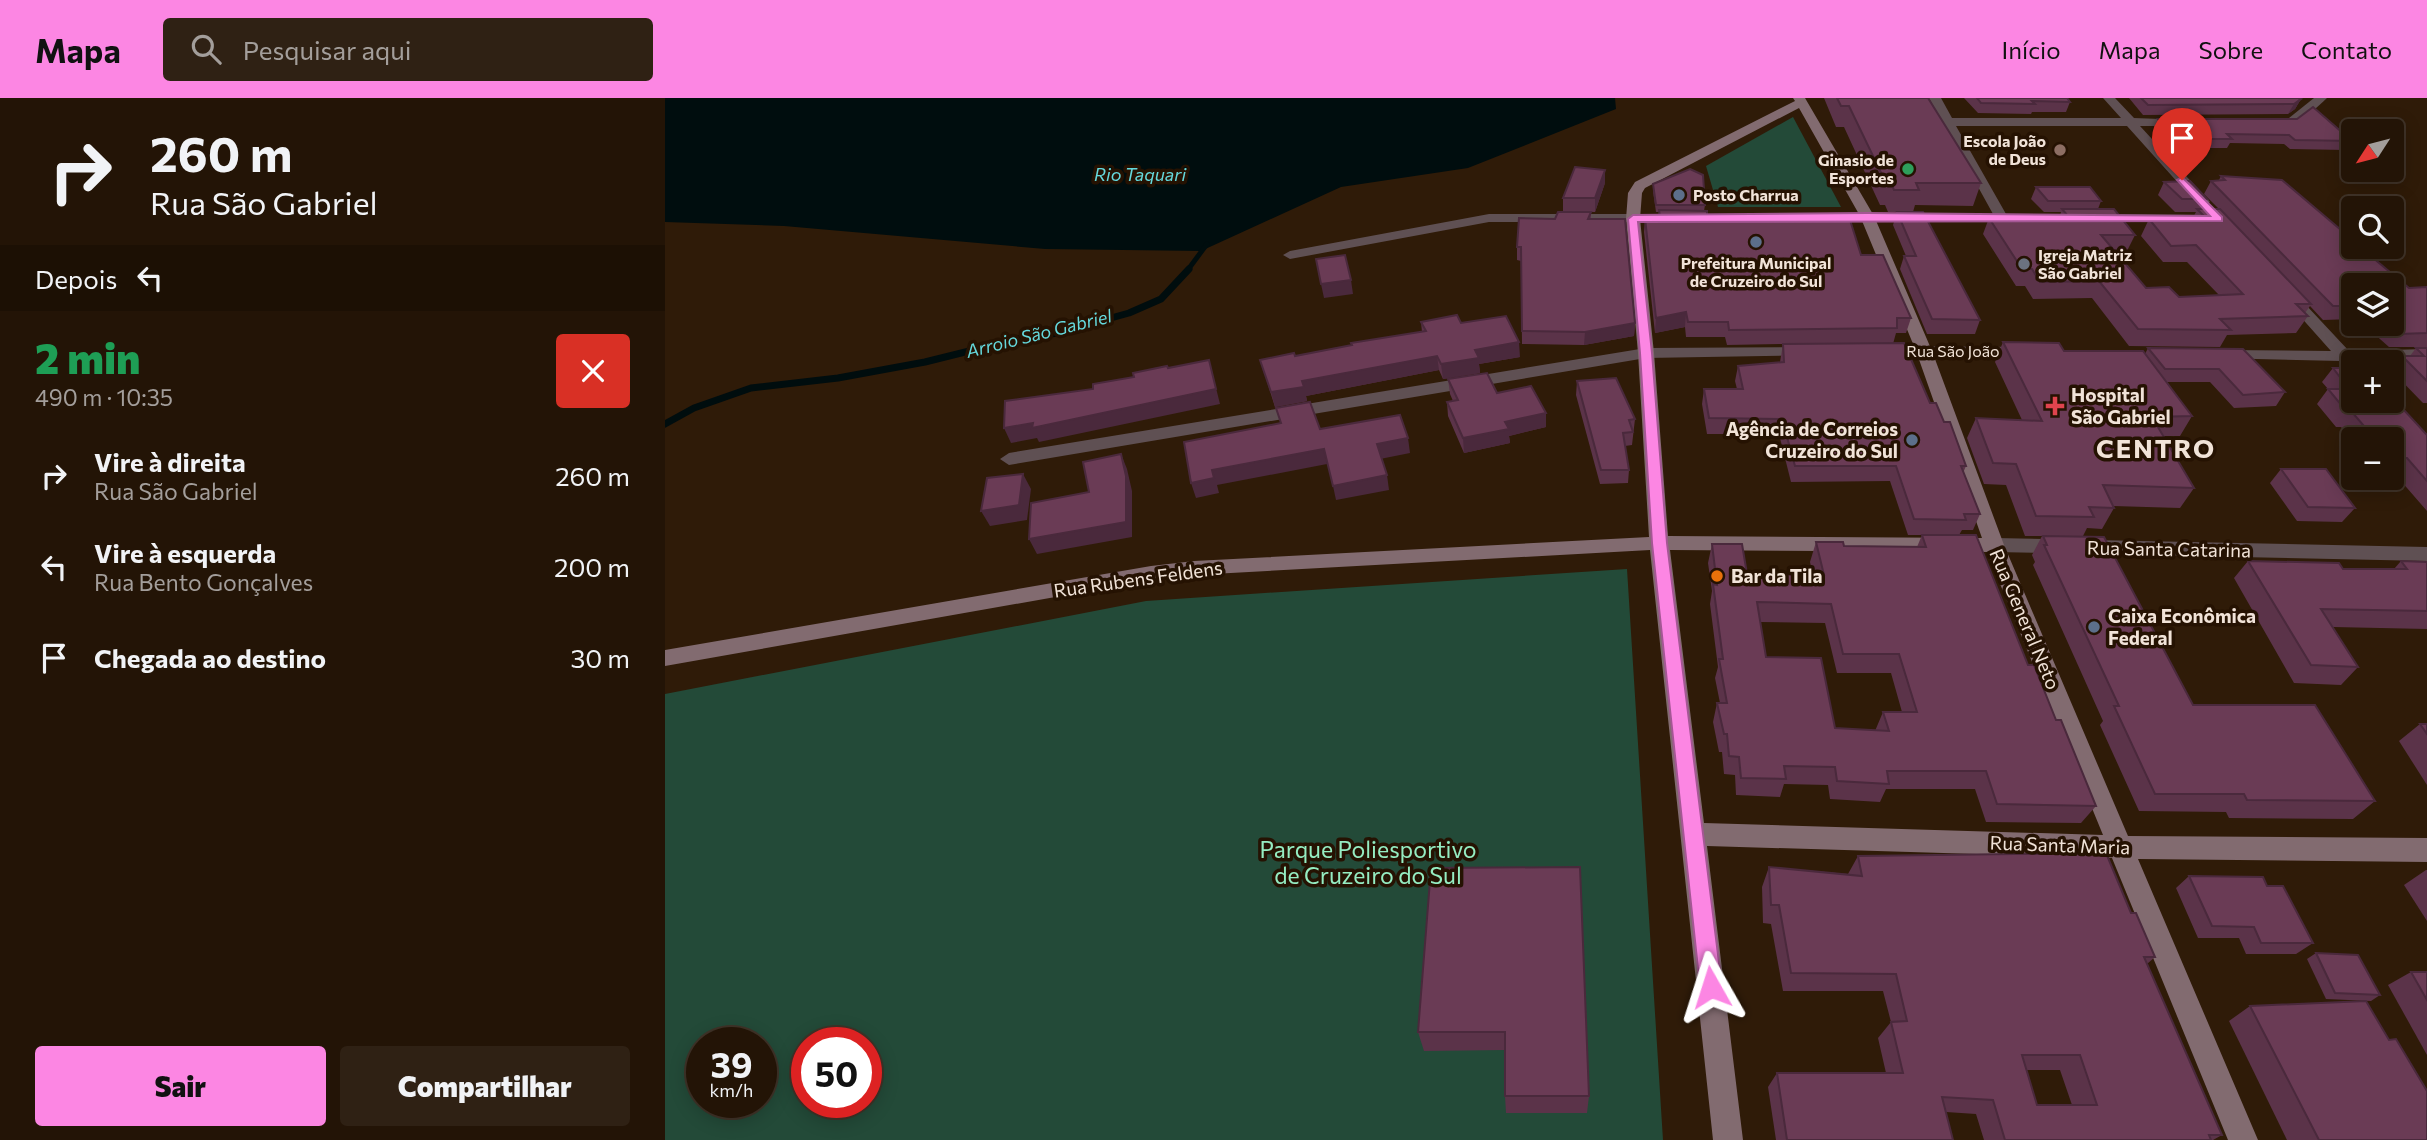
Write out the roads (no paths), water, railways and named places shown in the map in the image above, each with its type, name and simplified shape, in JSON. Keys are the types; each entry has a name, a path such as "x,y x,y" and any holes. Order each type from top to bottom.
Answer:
{"main road":[{"name":"Rua General Neto","path":"1799,100 1867,216 1924,351 1994,545 2243,1140"},
{"path":"1728,1140 1659,543 1646,353 1633,219 1635,193 1640,185 1799,100"},
{"name":"Rua Santa Catarina","path":"1659,543 1994,545"},
{"name":"Rua Rubens Feldens","path":"665,659 1162,572 1659,543"},
{"name":"Rua Santa Maria","path":"1694,834 2122,847 2427,850"}],"street":[{"path":"1935,98 2002,218"},
{"path":"2083,218 2223,224 2127,122 2109,98"},
{"path":"2250,122 2292,121 2321,98"},
{"path":"1949,122 2196,122"},
{"path":"1290,255 1489,218 2029,218"},
{"path":"2273,278 2341,351"},
{"path":"1009,459 1646,353 1826,351"},
{"name":"Rua São João","path":"1868,351 2046,352"},
{"path":"2404,356 2427,354"},
{"path":"2209,355 2341,361"},
{"name":"Rua Santa Catarina","path":"1994,545 2427,554"}],"water":[{"name":"Rio Taquari","path":"665,98 1615,98 1616,109 1468,168 1341,187 1201,251 1045,249 784,226 665,222"}],"waterway":[{"name":"Arroio São Gabriel","path":"1187,271 1207,244"},
{"name":"Arroio São Gabriel","path":"665,424 694,408 751,388 838,378 925,362 1018,339 1057,333 1129,313 1161,299 1189,269"}],"place":[{"name":"Escola João de Deus","path":"2060,150"},
{"name":"Ginasio de Esportes","path":"1908,169"},
{"name":"Posto Charrua","path":"1679,195"},
{"name":"Prefeitura Municipal de Cruzeiro do Sul","path":"1756,242"},
{"name":"Igreja Matriz São Gabriel","path":"2024,264"},
{"name":"Hospital São Gabriel","path":"2055,406"},
{"name":"Agência de Correios Cruzeiro do Sul","path":"1912,440"},
{"name":"Bar da Tila","path":"1717,576"},
{"name":"Caixa Econômica Federal","path":"2094,627"}],"district":[{"name":"CENTRO","path":"2156,449"}],"park label":[{"name":"Parque Poliesportivo de Cruzeiro do Sul","path":"1368,863"}]}
